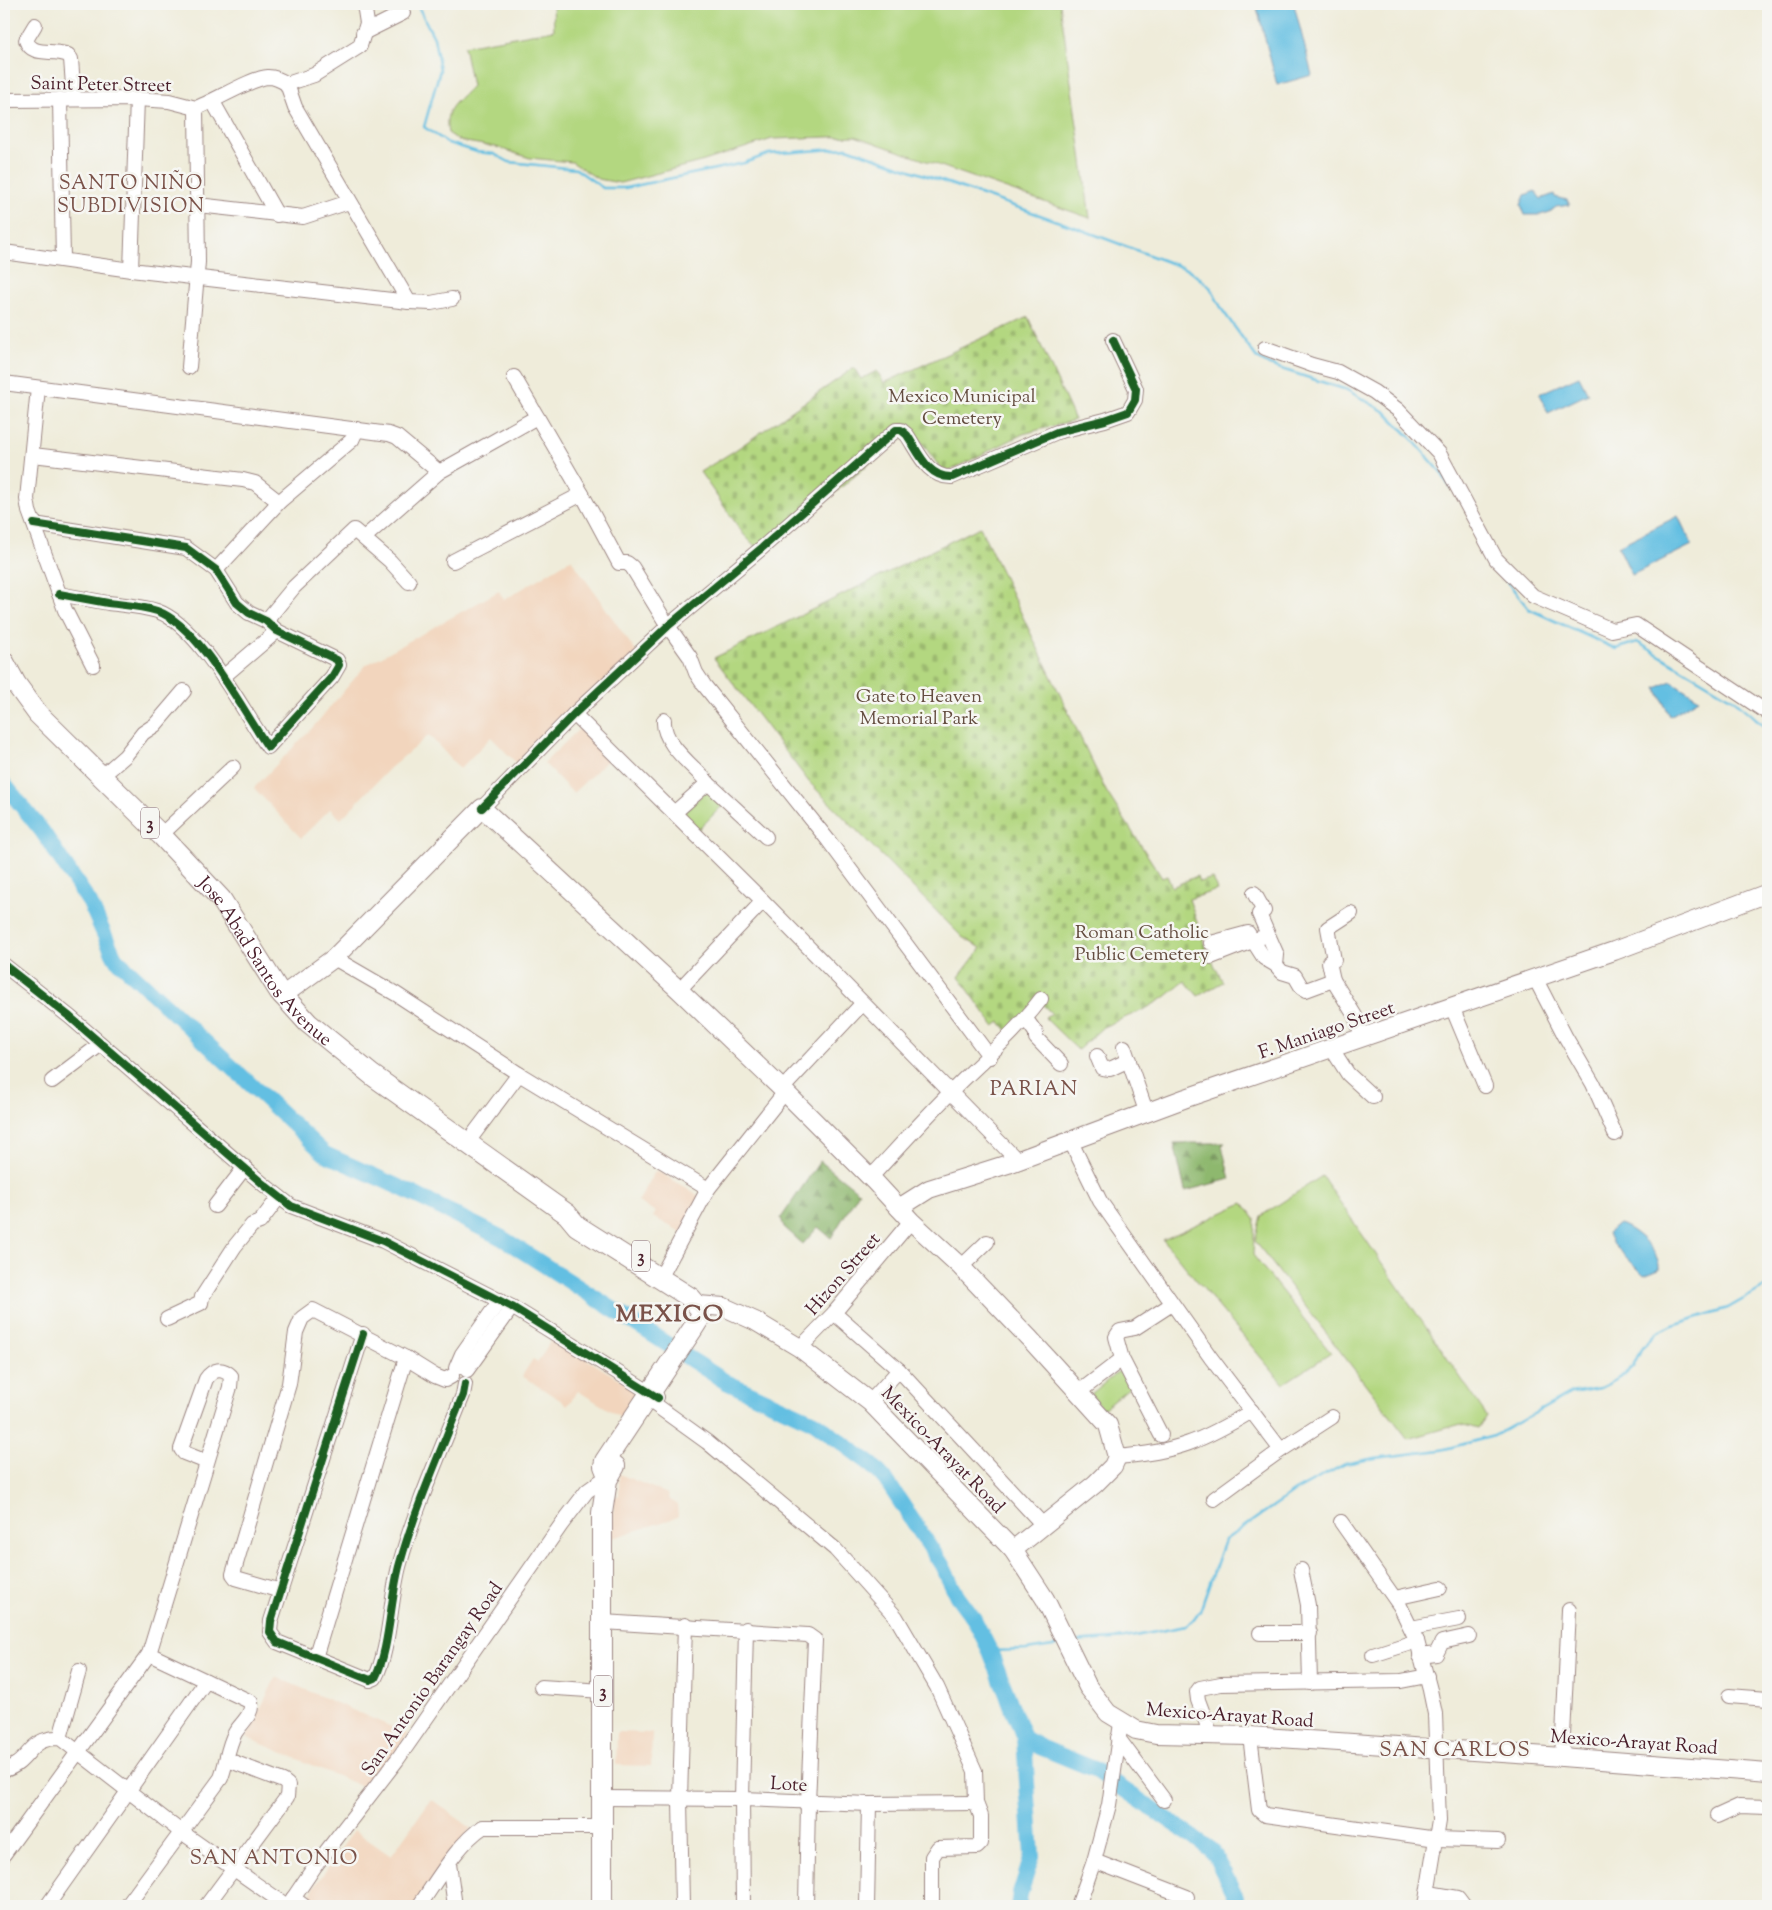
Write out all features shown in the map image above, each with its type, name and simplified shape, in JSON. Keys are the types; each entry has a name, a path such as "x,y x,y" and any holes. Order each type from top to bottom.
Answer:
{"highway":[{"name":"Jose Abad Santos Avenue","path":"4,662 16,684 38,714 161,835 221,899 282,996 308,1023 336,1048 568,1214 581,1218 699,1292 706,1297 704,1305 577,1226 568,1214"},
{"name":"3","path":"602,1906 602,1514 608,1476 652,1398 696,1333 708,1320 704,1305"}],"main road":[{"path":"282,996 334,958 482,808 679,990 871,1177 905,1215 961,1267 1108,1425 1115,1443 1117,1457 1106,1474 1013,1550"},
{"name":"F. Maniago Street","path":"905,1215 929,1189 1071,1142 1186,1098 1651,938 1768,893"},
{"name":"Mexico-Arayat Road","path":"704,1305 724,1307 755,1321 800,1348 870,1402 1013,1550 1062,1631 1088,1687 1120,1731 1136,1730 1156,1734 1250,1736 1562,1756 1768,1773"}],"street":[{"path":"287,84 314,75 360,46 367,23 364,4"},
{"path":"363,33 403,13"},
{"path":"35,25 26,40 28,48 33,51 49,50 68,55 71,59 67,99 63,260"},
{"path":"189,367 197,277 196,108 268,77 280,79 287,84 295,107 409,302"},
{"path":"131,270 137,99"},
{"name":"Saint Peter Street","path":"4,100 137,99 169,102 196,108"},
{"path":"213,102 277,215"},
{"path":"198,206 303,217 349,202"},
{"path":"4,252 131,270 409,302 430,303 452,299"},
{"path":"482,808 574,714 668,626 763,548 896,430 902,430 907,435 934,474 942,478 952,477 1057,432 1128,412 1135,400 1136,389 1113,340"},
{"path":"1265,348 1338,372 1374,392 1398,410 1439,453 1496,559 1533,596 1606,629 1618,630 1636,626 1768,713"},
{"path":"514,377 582,494 619,563 627,563 632,567 668,626 690,656 696,672 704,685 828,840 990,1057"},
{"path":"4,383 357,429 397,437 439,472"},
{"path":"38,388 33,455 27,499 59,594 86,654 93,665"},
{"path":"365,537 439,472 536,417"},
{"path":"216,570 279,502 352,440 357,429"},
{"path":"33,455 243,480 256,483 279,502"},
{"path":"453,561 582,494"},
{"path":"34,524 186,548 216,570 237,603 249,613 266,621 278,631 338,660 339,665 332,677 268,747 245,715 223,677 189,634 174,620 158,612 59,594"},
{"path":"266,621 294,587 354,530 365,537 409,582"},
{"path":"223,677 278,631"},
{"path":"101,777 125,756 143,733 155,725 184,691"},
{"path":"574,714 763,901 862,1004 1018,1160"},
{"path":"664,720 664,729 679,755 766,837"},
{"path":"161,835 233,767"},
{"path":"674,813 708,783"},
{"path":"1254,892 1264,911 1259,914 1278,955 1276,965"},
{"path":"679,990 763,901"},
{"path":"1351,913 1328,928 1334,960 1329,962 1333,980 1351,1008 1363,1038"},
{"path":"1211,950 1253,941 1268,935"},
{"path":"1253,941 1264,958 1276,965 1282,972 1295,976 1302,988 1306,990 1333,980"},
{"path":"334,958 396,994 519,1074 708,1189"},
{"path":"4,965 101,1044 279,1197 308,1214 383,1241 506,1304 652,1398 835,1549 887,1605 937,1687 975,1771 976,1803 981,1816 981,1843 977,1848 938,1848 934,1851 932,1857 932,1906"},
{"path":"1535,978 1565,1036 1593,1084 1615,1134"},
{"path":"871,1177 951,1091 990,1057 1026,1019 1041,999"},
{"path":"664,1270 708,1189 783,1091 862,1004"},
{"path":"1452,1007 1485,1086"},
{"path":"1026,1019 1036,1033 1036,1038 1061,1064"},
{"path":"52,1081 101,1044"},
{"path":"1332,1049 1348,1074 1373,1097"},
{"path":"1097,1056 1102,1068 1106,1069 1127,1053 1147,1114"},
{"path":"467,1143 519,1074"},
{"path":"1071,1142 1100,1201 1172,1304 1281,1450"},
{"path":"215,1206 245,1167"},
{"path":"167,1319 201,1303 202,1297 235,1246 252,1225 260,1222 279,1197"},
{"name":"Hizon Street","path":"800,1348 834,1313 905,1215"},
{"path":"961,1267 987,1242"},
{"path":"363,1334 271,1621 272,1637 277,1642 370,1680 376,1678 381,1667 392,1597 400,1563 463,1396 460,1374 462,1354 506,1304"},
{"path":"1161,1435 1122,1359 1116,1336 1118,1333 1135,1328 1172,1304"},
{"path":"280,1591 236,1578 233,1574 289,1384 296,1332 302,1318 313,1310 363,1334 440,1379 445,1380 460,1374"},
{"path":"834,1313 899,1370 1044,1526"},
{"path":"315,1658 406,1358"},
{"path":"1079,1392 1122,1359"},
{"path":"4,1854 149,1654 230,1387 231,1376 226,1372 216,1370 206,1379 181,1449 184,1453 207,1462"},
{"path":"870,1402 899,1370"},
{"path":"1117,1457 1161,1452 1181,1447 1211,1435 1252,1410"},
{"path":"1214,1498 1281,1450 1332,1417"},
{"name":"San Antonio Barangay Road","path":"293,1904 397,1760 566,1519 587,1491 608,1476"},
{"path":"1341,1522 1395,1598 1414,1635 1427,1676 1435,1714 1437,1749 1437,1839 1427,1900 1458,1898 1464,1906"},
{"path":"1301,1570 1307,1597 1310,1633 1310,1682"},
{"path":"1395,1598 1440,1588"},
{"path":"1562,1756 1569,1610"},
{"path":"1373,1655 1414,1635 1459,1619"},
{"path":"603,1622 746,1629 808,1635 815,1640 806,1906"},
{"path":"682,1906 680,1800 686,1625"},
{"path":"744,1906 742,1799 746,1629"},
{"path":"1260,1633 1310,1633"},
{"path":"1420,1656 1436,1654 1442,1642 1469,1636"},
{"path":"127,1906 180,1831 221,1778 228,1760 228,1746 249,1715 251,1702 149,1654"},
{"path":"60,1738 79,1671"},
{"path":"1210,1735 1198,1700 1197,1692 1200,1688 1221,1684 1402,1681 1427,1676"},
{"path":"47,1906 126,1791 206,1681"},
{"path":"541,1687 603,1690"},
{"path":"1729,1696 1768,1699"},
{"path":"1078,1906 1094,1861 1111,1790 1120,1731"},
{"path":"1120,1731 1164,1800"},
{"path":"1250,1736 1261,1813 1437,1839 1498,1841"},
{"path":"4,1770 21,1762 33,1746 48,1738 60,1738 126,1791 233,1869 293,1904"},
{"path":"206,1906 287,1797 288,1785 282,1781 228,1760"},
{"name":"Lote","path":"601,1798 742,1799 869,1804 976,1803"},
{"path":"868,1906 869,1804"},
{"path":"1717,1816 1739,1806 1768,1807"},
{"path":"419,1906 449,1864 476,1831 483,1827 601,1827"},
{"path":"1094,1861 1187,1897"},
{"path":"449,1864 454,1906"}],"shaded area":[{"path":"571,559 639,656 524,771 491,737 460,769 429,735 390,768 341,819 330,809 301,838 254,788 314,726 366,665 499,591 504,600"},
{"path":"579,729 608,760 573,793 544,763"},
{"path":"656,1170 702,1198 683,1233 653,1217 656,1212 638,1202"},
{"path":"552,1338 640,1392 624,1419 578,1391 568,1405 522,1376 533,1359 538,1362"},
{"path":"619,1474 668,1494 670,1500 677,1504 678,1517 613,1538 614,1495 619,1497"},
{"path":"276,1677 408,1734 370,1790 246,1737"},
{"path":"617,1732 652,1733 651,1766 616,1765"},
{"path":"431,1799 471,1828 416,1906 310,1906 304,1902 354,1830 391,1856"}],"green space":[{"path":"553,4 1060,4 1090,218 855,136 772,139 704,161 620,183 598,179 572,162 530,158 496,147 460,141 448,133 447,118 449,112 472,86 464,46 554,30"},
{"name":"Mexico Municipal Cemetery","path":"1028,317 1075,420 1023,434 949,471 942,470 911,428 763,554 744,535 700,472 734,451 854,368 861,379 877,371 884,383"},
{"name":"Gate to Heaven Memorial Park","path":"980,527 1106,791 1162,878 1167,876 1172,887 1197,876 1199,882 1213,878 1217,890 1189,899 1206,949 1223,982 1198,996 1185,981 1164,998 1145,1009 1103,1027 1078,1050 1045,1018 1052,1014 1040,1002 1010,1034 1000,1022 994,1026 959,977 981,948 962,937 809,782 714,658"},
{"path":"711,786 726,802 695,833 679,817"},
{"path":"1174,1143 1225,1143 1222,1146 1230,1179 1185,1191"},
{"path":"820,1161 859,1192 831,1238 818,1227 803,1244 784,1227 781,1218"},
{"path":"1322,1176 1487,1416 1478,1429 1461,1424 1408,1439 1255,1241 1261,1216"},
{"path":"1243,1203 1255,1219 1253,1255 1331,1353 1283,1384 1163,1240"},
{"path":"1119,1371 1131,1386 1103,1409 1091,1394"}],"water":[{"path":"1256,4 1294,4 1312,75 1277,85"},
{"path":"1535,191 1541,199 1554,194 1555,197 1567,200 1570,205 1556,207 1550,212 1540,215 1525,215 1521,205 1525,195"},
{"path":"1579,376 1588,394 1548,413 1539,394"},
{"path":"1678,516 1692,545 1632,575 1618,546"},
{"path":"1671,681 1699,699 1670,716 1656,688"},
{"path":"1619,1224 1632,1230 1651,1248 1656,1255 1659,1269 1644,1275 1613,1244 1608,1233"}],"waterway":[{"path":"417,4 434,38 440,70 424,127 448,143 477,152 494,154 509,162 576,169 603,188 625,188 744,163 769,154 847,148 1077,228 1189,270 1210,287 1223,311 1257,358 1269,365 1347,390 1385,412 1440,471 1450,487"},
{"path":"1496,568 1529,609 1616,649 1637,642 1734,700 1768,729"},
{"path":"4,784 42,831 90,903 115,958 325,1154 401,1188 502,1238 726,1382 814,1422 872,1465 886,1480 942,1565 957,1596 974,1619 990,1651 1024,1738 1032,1856 1018,1906"},
{"path":"1073,1642 1125,1638 1186,1626 1193,1621 1200,1611 1225,1540 1295,1491 1345,1464 1375,1458 1441,1450 1494,1436 1571,1393 1600,1388 1620,1378 1633,1366 1642,1347 1657,1333 1673,1325 1728,1308 1768,1285"},
{"path":"990,1651 1026,1650 1060,1645"},
{"path":"1024,1738 1040,1747 1094,1769 1212,1850 1236,1897 1235,1906"}],"cycle path":[{"path":"482,808 574,714 668,626 763,547 896,430 901,430 907,435 930,469 944,476 952,477 1057,432 1128,412 1135,400 1136,389 1113,340"},
{"path":"34,524 186,548 216,570 237,603 249,613 266,621 277,631 337,660 339,665 332,677 268,747 219,671 189,633 173,620 157,611 145,608 59,594"},
{"path":"4,965 70,1017 291,1206 383,1241 512,1307 658,1398"},
{"path":"363,1334 271,1621 270,1632 277,1642 370,1680 375,1678 384,1653 397,1577 406,1542 463,1395 465,1384"}],"district":[{"name":"SANTO NIÑO SUBDIVISION","path":"131,194"},
{"name":"PARIAN","path":"1034,1088"},
{"name":"MEXICO","path":"670,1313"},
{"name":"SAN CARLOS","path":"1455,1749"},
{"name":"SAN ANTONIO","path":"274,1857"}],"park label":[{"name":"Roman Catholic Public Cemetery","path":"1142,942"}]}
